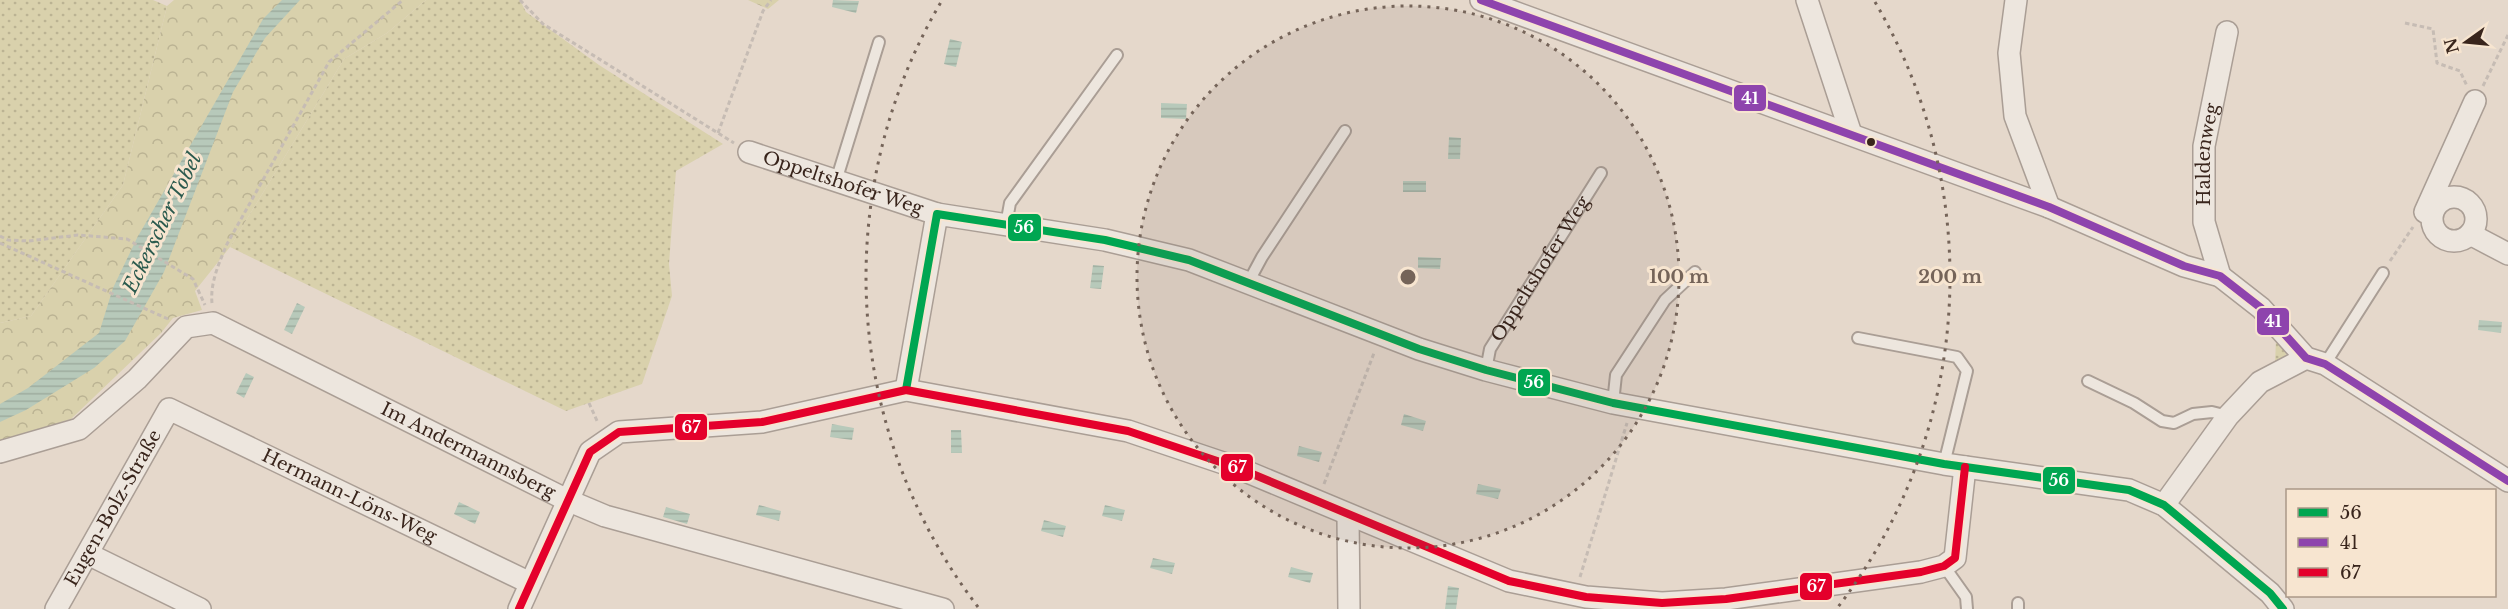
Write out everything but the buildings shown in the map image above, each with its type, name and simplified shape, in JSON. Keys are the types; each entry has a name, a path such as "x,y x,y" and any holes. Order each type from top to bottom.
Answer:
{"street":[{"path":"1481,0 2049,207 2184,266 2220,276 2261,308 2316,361 2508,481"},
{"path":"1807,0 1851,134"},
{"path":"2016,0 2009,53 2015,116 2049,207"},
{"name":"Haldenweg","path":"2220,276 2204,222 2204,146 2227,32"},
{"path":"2432,224 2431,216 2438,203 2444,198 2459,197 2472,205 2475,212 2474,227 2465,238 2451,241 2439,236 2424,214 2475,101"},
{"name":"Oppeltshofer Weg","path":"749,152 937,214 1105,240 1189,260 1419,350 1622,405 1944,464 2129,490 2164,505 2270,593 2283,609"},
{"name":"Oppeltshofer Weg","path":"906,390 937,214"},
{"path":"2470,234 2508,254"},
{"path":"0,452 80,429 137,379 186,327 213,323"},
{"name":"Im Andermannsberg","path":"213,323 567,500 605,516 943,609"},
{"path":"2164,505 2228,416 2260,382 2316,361"},
{"path":"519,609 590,452 619,432 762,422 906,390 1128,431 1238,468 1348,516 1509,581 1586,597 1650,602 1737,598 1944,567 1955,558 1965,467"},
{"name":"Eugen-Bolz-Straße","path":"57,609 169,409"},
{"name":"Hermann-Löns-Weg","path":"169,409 531,583"},
{"path":"1348,516 1349,609"},
{"path":"88,554 200,609"}],"lane":[{"path":"836,181 879,42"},
{"path":"1006,225 1010,203 1117,55"},
{"path":"1248,283 1262,257 1345,130"},
{"name":"Oppeltshofer Weg","path":"1486,370 1490,349 1601,173"},
{"path":"1622,405 1616,375 1665,300 1695,272"},
{"path":"2316,361 2383,273"},
{"path":"1858,338 1957,357 1967,371 1944,464"},
{"path":"2088,381 2134,403 2162,421 2174,423 2193,414 2212,412 2228,416"},
{"path":"1944,567 1966,597 1967,609"}],"path":[{"path":"213,323 211,294 218,264 329,62 403,0"},
{"path":"520,0 543,24 749,152"},
{"path":"718,133 764,11 771,0"},
{"path":"2405,23 2433,29 2437,63 2460,72 2475,101"},
{"path":"2475,101 2508,35"},
{"path":"0,236 8,240 29,242 78,235 126,239 193,279 213,323"},
{"path":"2383,273 2407,236"},
{"path":"0,243 161,316"},
{"path":"1328,474 1373,357 1379,334"},
{"path":"1582,573 1622,405"}],"green space":[{"path":"0,0 153,0 167,6 123,185 31,316 0,323"},
{"path":"174,0 426,0 387,33 344,59 230,247 195,291 202,310 173,318 161,333 71,419 0,441 0,323 31,316 123,185 167,6"},
{"path":"426,0 520,0 526,12 599,65 723,144 676,171 669,264 672,296 642,384 566,411 230,247 344,59 387,33"},
{"path":"748,0 779,0 768,9"},
{"path":"2276,338 2286,346 2286,355 2281,362 2275,365"}],"water":[{"name":"Eckerscher Tobel","path":"282,0 300,0 265,38 233,92 164,272 125,341 94,368 26,410 0,422 0,404 28,388 99,333 113,288 137,238 263,19"},
{"path":"833,0 859,1 856,13 832,7"},
{"path":"950,39 962,42 956,67 944,64"},
{"path":"1161,103 1187,104 1186,119 1161,118"},
{"path":"1449,137 1461,138 1460,159 1448,159"},
{"path":"1403,181 1426,181 1426,192 1403,192"},
{"path":"1418,257 1441,258 1440,269 1418,268"},
{"path":"1093,265 1104,266 1101,289 1090,288"},
{"path":"297,303 305,307 292,334 284,330"},
{"path":"2479,320 2502,322 2501,333 2478,330"},
{"path":"246,373 254,377 244,398 236,393"},
{"path":"1404,414 1426,421 1423,431 1401,425"},
{"path":"832,424 854,428 852,440 830,437"},
{"path":"951,430 961,430 962,453 951,453"},
{"path":"1299,446 1322,452 1319,462 1297,456"},
{"path":"1478,484 1501,489 1498,499 1476,494"},
{"path":"459,502 480,512 475,524 454,514"},
{"path":"759,505 781,511 779,521 756,515"},
{"path":"1105,505 1125,510 1122,521 1102,516"},
{"path":"666,507 690,514 687,524 663,517"},
{"path":"1044,520 1066,526 1063,537 1041,531"},
{"path":"1153,558 1175,563 1172,574 1150,568"},
{"path":"1291,567 1313,573 1310,583 1288,577"},
{"path":"1448,586 1459,588 1456,609 1445,609"}],"transit line":[{"name":"41","path":"1481,0 2049,207 2184,266 2220,276 2261,308 2306,358 2325,364 2508,481"},
{"name":"56","path":"906,390 937,214 1105,240 1189,260 1419,349 1486,370 1613,403 1944,464 2129,490 2164,505 2270,593 2283,609"},
{"name":"67","path":"519,609 590,452 619,432 762,422 906,390 1128,431 1238,468 1509,581 1586,597 1662,603 1726,599 1921,572 1944,566 1955,558 1965,467"}]}
